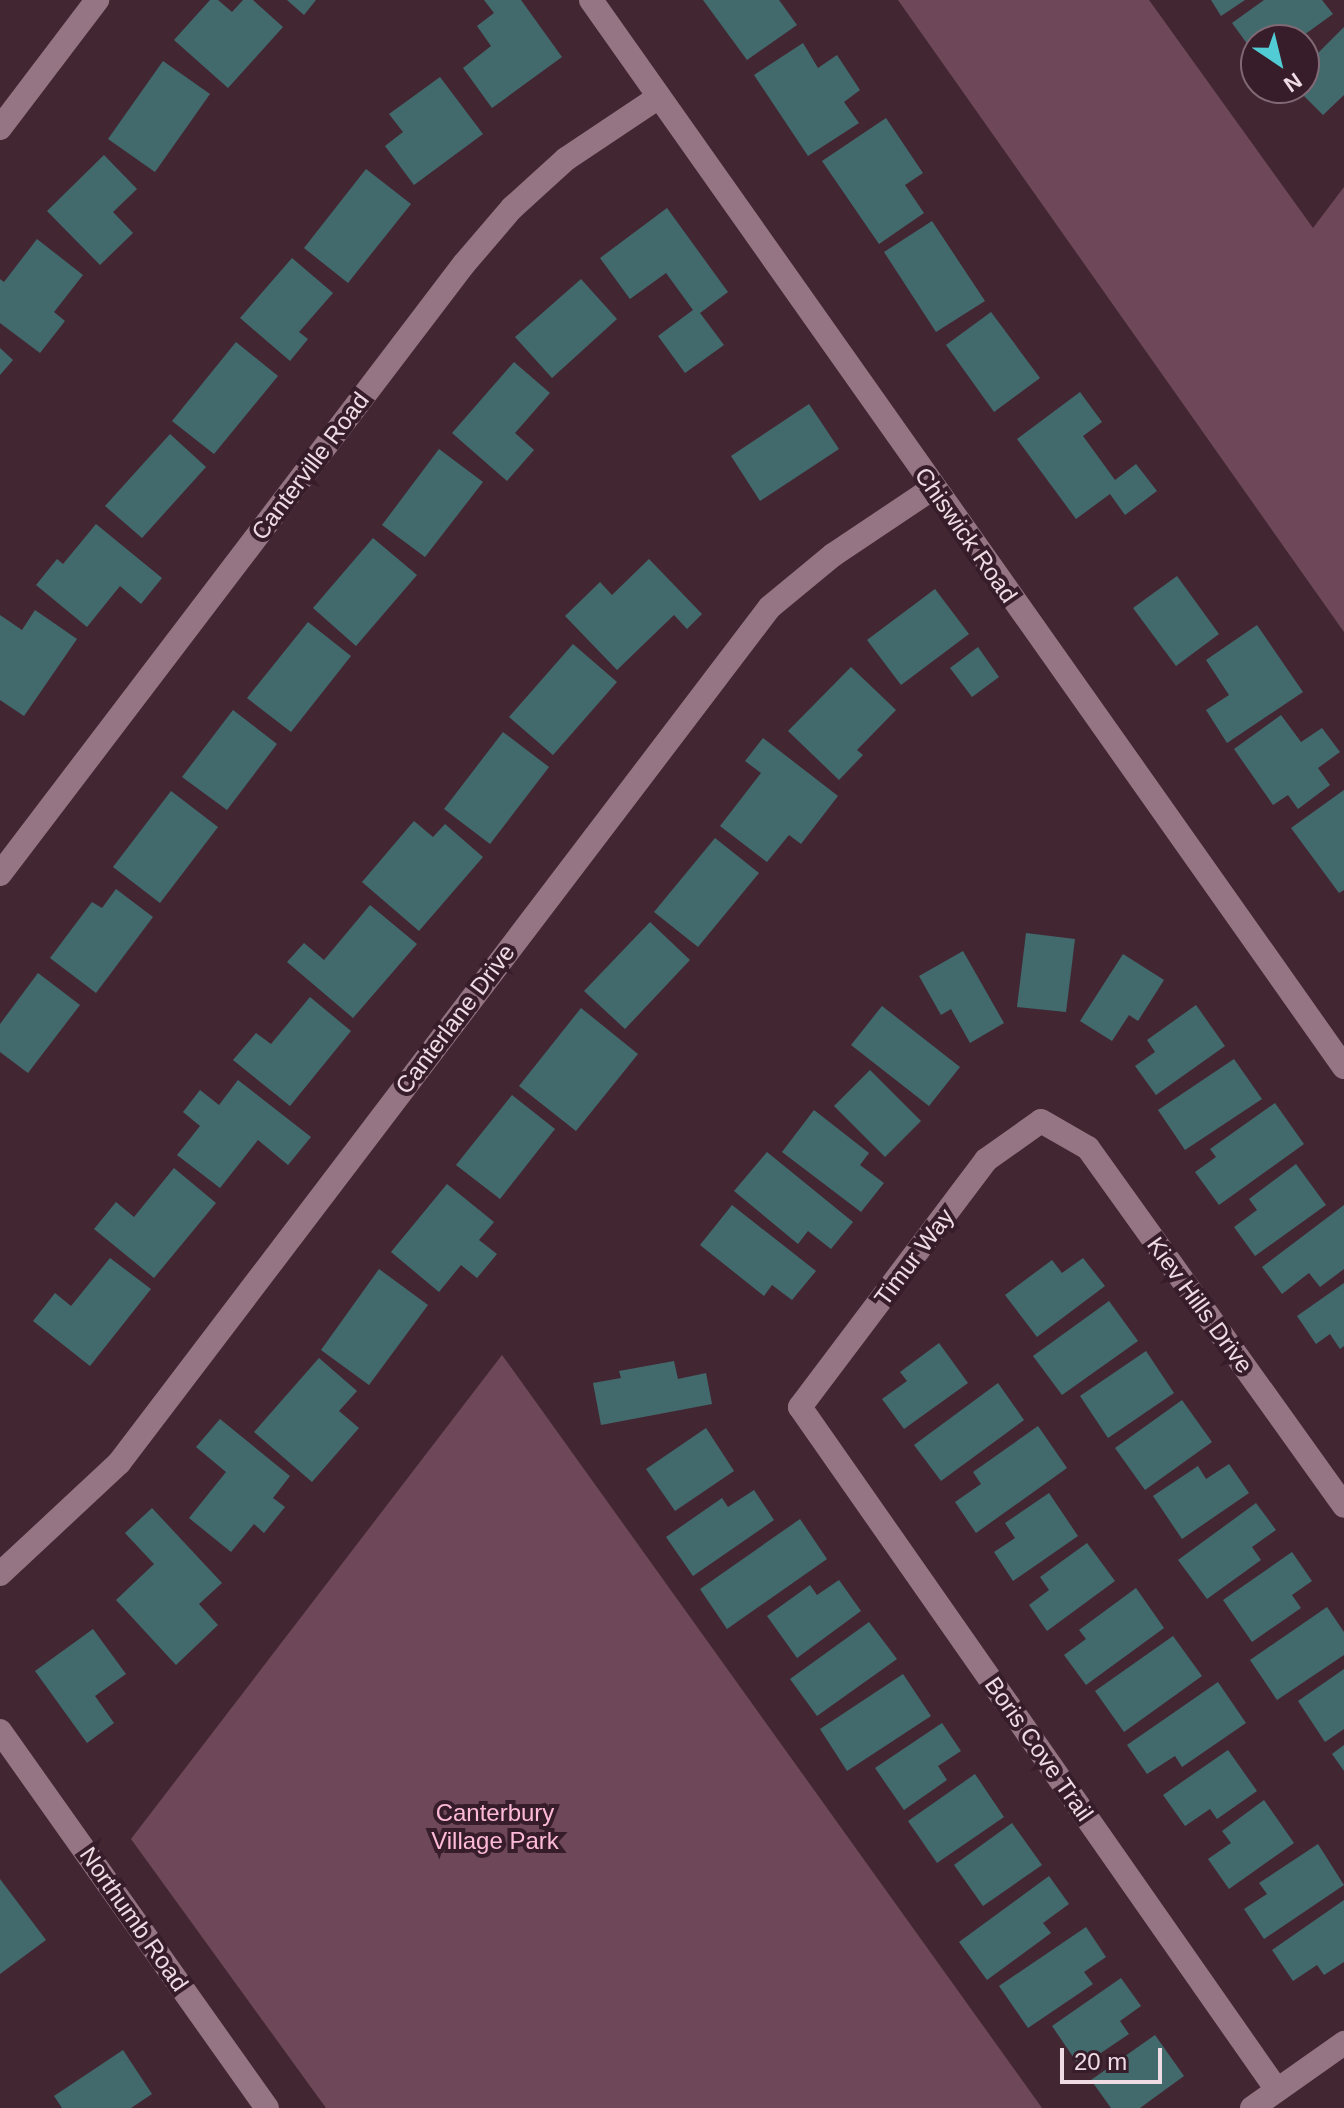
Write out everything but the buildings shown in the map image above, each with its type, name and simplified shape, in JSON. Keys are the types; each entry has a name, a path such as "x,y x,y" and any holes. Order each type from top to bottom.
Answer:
{"street":[{"path":"0,128 97,0"},
{"name":"Chiswick Road","path":"591,0 1344,1067"},
{"name":"Canterville Road","path":"0,874 464,264 512,208 566,159 659,97"},
{"name":"Canterlane Drive","path":"0,1574 119,1463 770,607 833,555 933,488"},
{"name":"Timur Way","path":"800,1407 986,1160 1041,1121"},
{"name":"Kiev Hills Drive","path":"1041,1121 1088,1148 1344,1506"},
{"name":"Boris Cove Trail","path":"800,1407 1277,2090"},
{"name":"Northumb Road","path":"0,1731 267,2108"},
{"path":"1252,2108 1344,2043"}],"green space":[{"path":"898,0 1149,0 1313,228 1344,187 1344,632"},
{"name":"Canterbury Village Park","path":"502,1355 1042,2108 326,2108 131,1839"}]}
